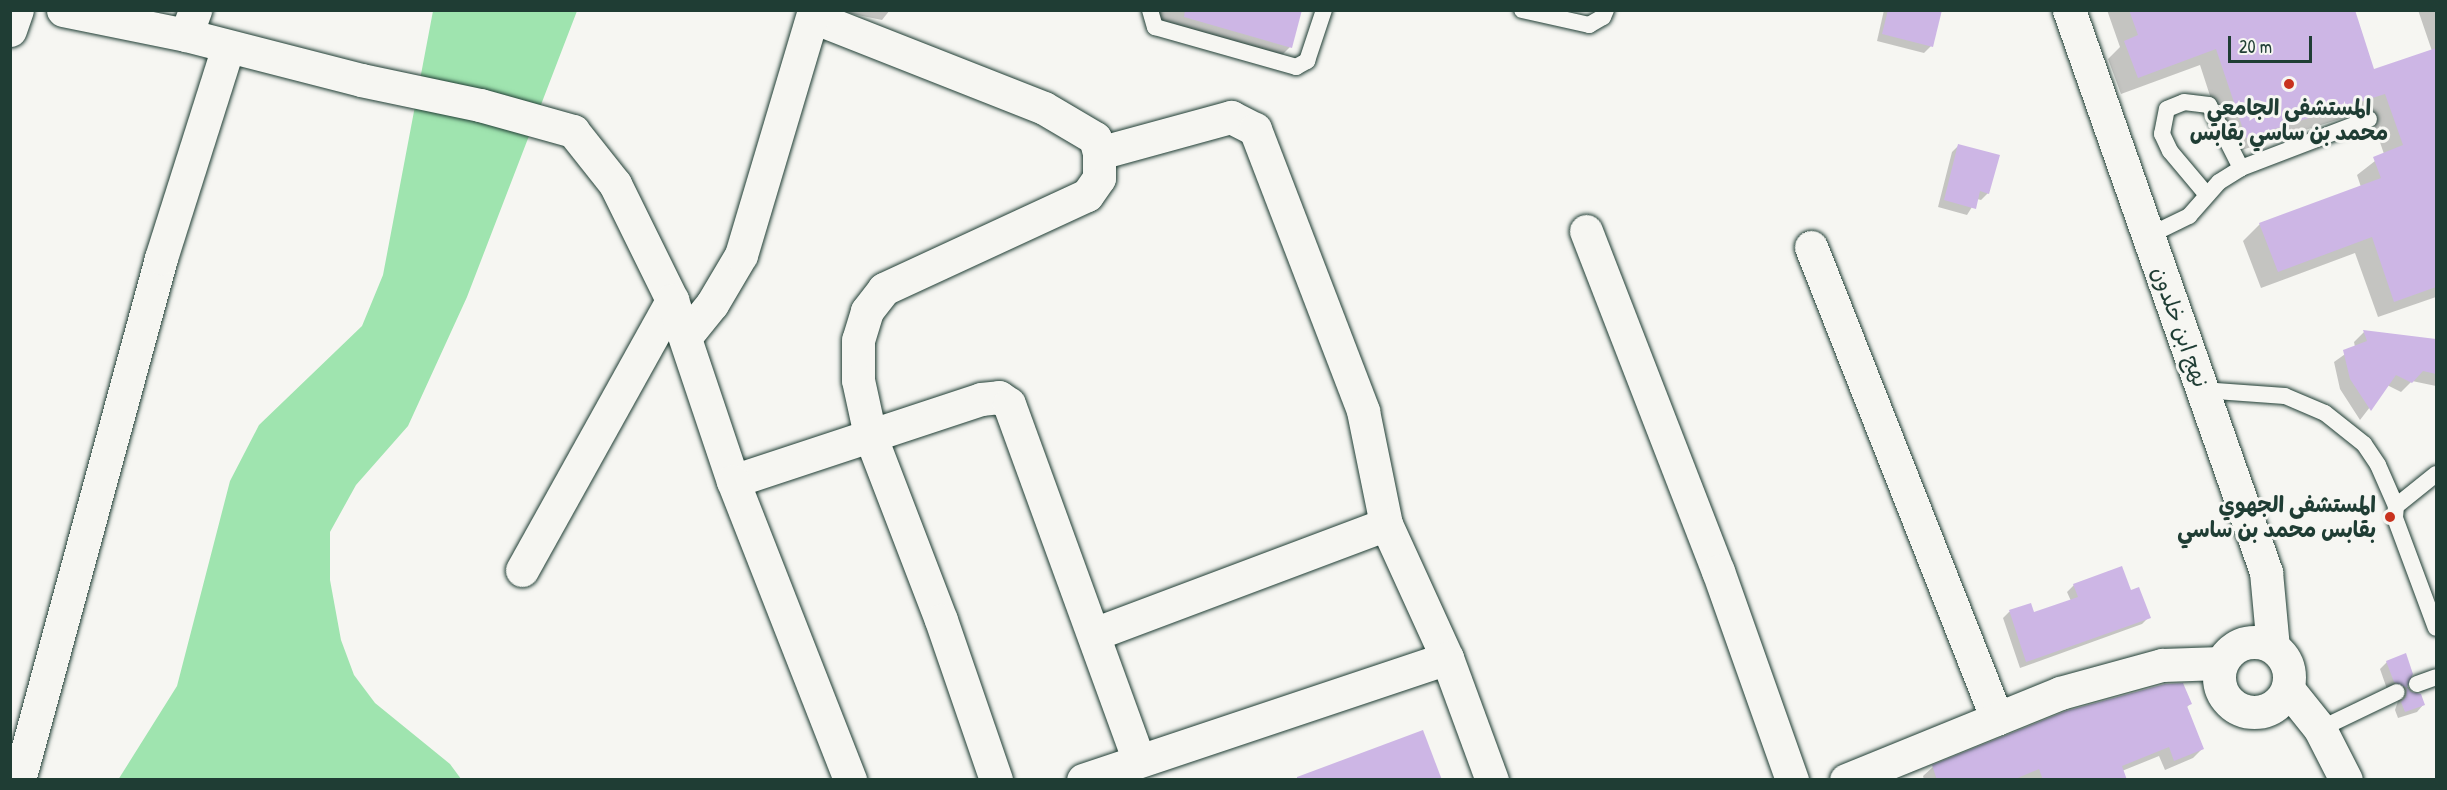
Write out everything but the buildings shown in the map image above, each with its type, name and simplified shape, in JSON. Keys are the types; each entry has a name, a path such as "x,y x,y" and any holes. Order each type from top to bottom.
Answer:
{"street":[{"path":"10,30 16,10"},
{"path":"63,10 191,23 228,47 361,80 480,105 573,131 615,184 672,300 733,481 850,780"},
{"name":"نهج ابن خلدون","path":"2069,10 2266,572 2273,647"},
{"path":"686,336 712,304 741,255 814,14 1044,108 1095,138 1099,153 1099,178 1087,195 884,289 867,311 858,340 858,380 870,435 941,620 996,780"},
{"path":"19,780 161,258 228,47"},
{"path":"1099,153 1231,117 1255,129 1364,411 1386,524 1448,658 1492,780"},
{"path":"1586,231 1718,571 1792,780"},
{"path":"1811,247 1997,718"},
{"path":"522,570 672,300"},
{"path":"733,481 981,399 999,397 1010,404 1138,759"},
{"path":"1094,634 1386,524"},
{"path":"2288,689 2269,709 2241,710 2221,691 2221,663 2228,653 2249,642 2273,647 2288,665 2288,689 2320,729 2346,780"},
{"path":"1083,780 1138,759 1448,658"},
{"path":"1846,780 2060,693 2162,665 2221,663"}],"lane":[{"path":"1150,10 1155,27 1296,67 1307,61 1324,10"},
{"path":"1522,10 1589,25 1603,17 1606,10"},
{"path":"2207,195 2170,151 2162,134 2167,109 2184,102 2209,105 2241,168"},
{"path":"2148,237 2189,216 2207,195 2241,168 2369,119"},
{"path":"2202,390 2285,396 2325,413 2364,444 2378,465 2396,506 2394,518 2436,628"},
{"path":"2396,506 2436,474"},
{"path":"2417,684 2436,677"},
{"path":"2320,729 2397,692"}],"green space":[{"path":"433,11 577,11 467,297 408,426 356,485 330,532 330,580 341,640 354,675 375,703 450,764 461,779 118,780 177,686 230,481 259,425 362,326 383,275"}],"place":[{"name":"المستشفى الجامعي محمد بن ساسي بقابس","path":"2289,84"},
{"name":"المستشفى الجهوي بقابس محمد بن ساسي","path":"2390,517"}]}
